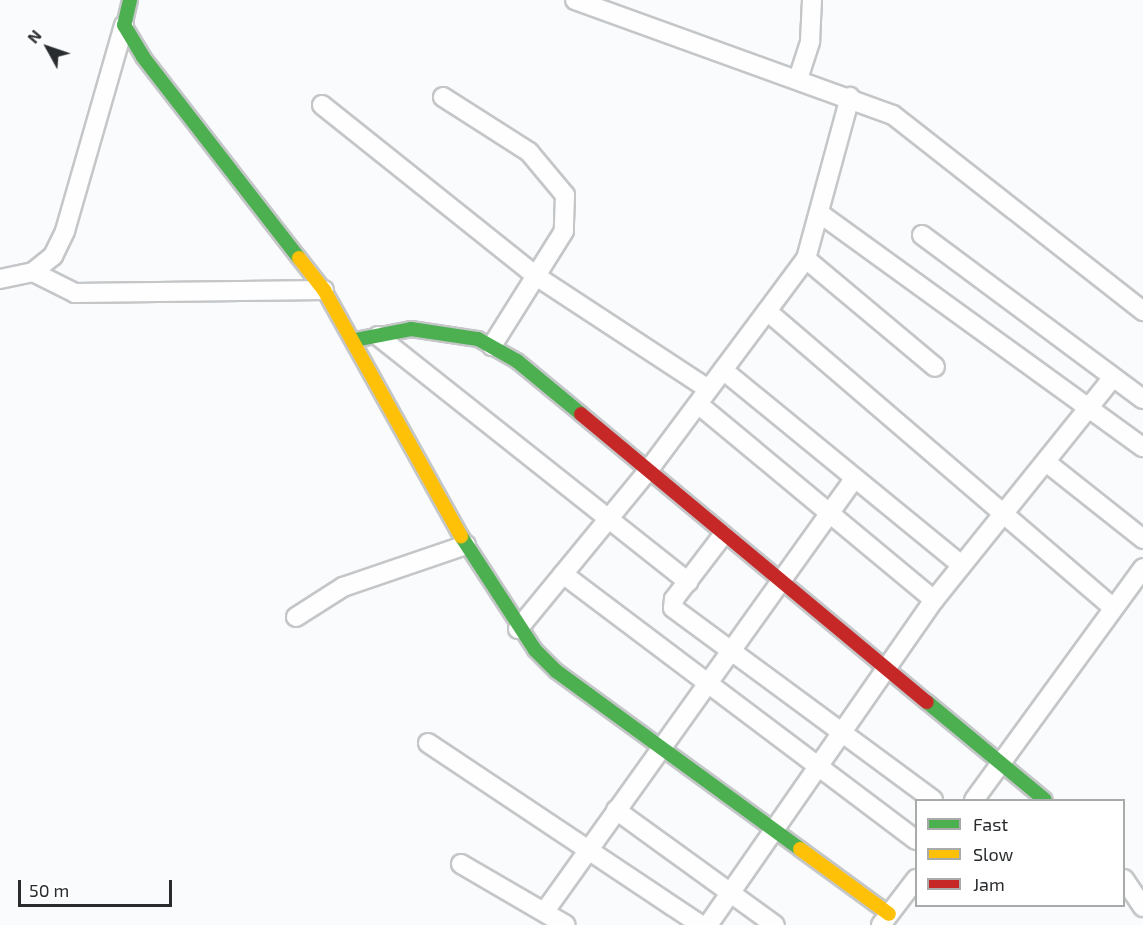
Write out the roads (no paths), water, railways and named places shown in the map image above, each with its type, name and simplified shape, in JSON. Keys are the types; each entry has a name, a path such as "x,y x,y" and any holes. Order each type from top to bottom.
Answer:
{"street":[{"path":"0,279 33,272 53,256 65,231 130,0"},
{"path":"574,0 850,97 893,115 932,141 1143,311"},
{"path":"798,79 810,42 812,0"},
{"path":"124,26 202,137 324,290 356,340 466,545 518,629 556,671 772,831 885,920 915,880"},
{"path":"443,97 530,152 565,195 564,231 492,346"},
{"path":"518,629 647,472 806,259 822,215 850,97"},
{"path":"322,105 536,276 703,397 830,512 934,600"},
{"path":"822,215 1085,408 1143,447"},
{"path":"922,236 1112,379 1143,399"},
{"path":"806,259 935,367"},
{"path":"33,272 75,293 324,290"},
{"path":"767,311 1113,608"},
{"path":"356,340 443,330 492,346 566,399 647,472 1001,760 1043,799"},
{"path":"378,336 688,582"},
{"path":"723,370 961,566"},
{"path":"708,925 934,600 1001,512 1046,462 1085,408 1112,379"},
{"path":"1046,462 1143,539"},
{"path":"545,911 704,684 854,479"},
{"path":"723,535 688,582 673,608 930,799"},
{"path":"296,617 343,587 466,545"},
{"path":"975,799 1001,760 1143,568"},
{"path":"563,574 704,684 915,839"},
{"path":"428,743 701,925"},
{"path":"616,810 775,925"},
{"path":"461,864 566,925"},
{"path":"1125,880 1143,907"}]}
